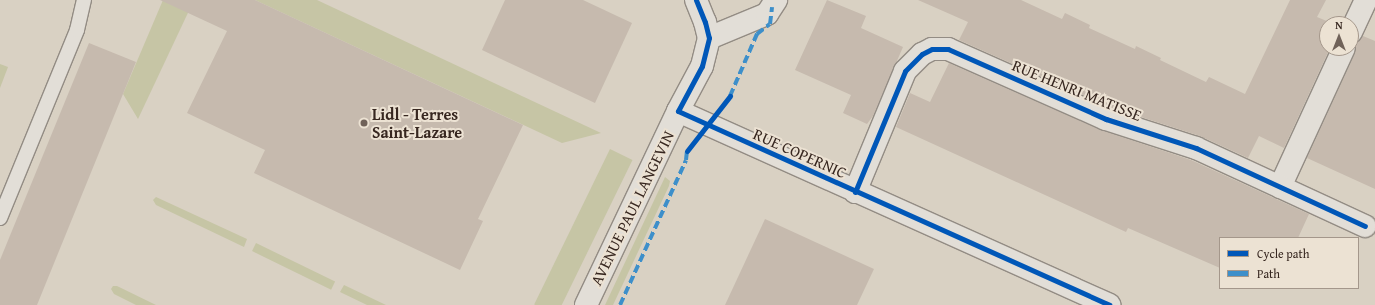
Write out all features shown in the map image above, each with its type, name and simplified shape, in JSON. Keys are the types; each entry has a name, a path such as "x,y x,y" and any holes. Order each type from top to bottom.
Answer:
{"street":[{"path":"678,111 702,66 709,38 706,22 696,0"},
{"path":"709,38 767,14 776,0"},
{"path":"1358,16 1366,0"},
{"name":"RUE HENRI MATISSE","path":"855,192 905,71 922,54 932,49 948,49 1106,119 1196,148 1365,226"},
{"path":"1280,187 1340,56"},
{"name":"RUE COPERNIC","path":"678,111 855,192 1109,305"},
{"name":"AVENUE PAUL LANGEVIN","path":"586,305 678,111"}],"lane":[{"path":"0,218 77,30 84,0"}],"green space":[{"path":"163,0 194,0 138,119 123,94"},
{"path":"255,0 317,0 601,133 562,143"},
{"path":"0,64 8,67 0,88"},
{"path":"610,149 632,160 562,305 534,304"},
{"path":"665,177 670,181 669,186 613,305 605,305"},
{"path":"156,197 247,239 244,247 156,205 153,200"},
{"path":"256,243 335,282 331,290 252,251"},
{"path":"344,285 386,305 367,305 340,292"},
{"path":"113,286 117,286 156,305 136,305 114,294 111,289"}],"building":[{"name":"Lidl - Terres Saint-Lazare","path":"160,0 255,0 523,125 478,219 483,221 460,270 254,173 265,150 187,113 227,31"},
{"path":"505,0 583,0 632,23 595,103 482,50"},
{"path":"827,0 866,16 861,28 903,47 873,116 867,124 843,113 851,95 795,70"},
{"path":"918,0 1021,0 1062,19 1065,13 1090,25 1089,28 1135,49 1136,46 1161,58 1160,60 1206,82 1209,77 1245,94 1290,0 1326,0 1317,17 1319,18 1319,56 1326,56 1284,148 1259,136 1248,158 1200,136 1110,107 959,40 968,22"},
{"path":"1363,36 1375,41 1375,189 1307,158 1354,56 1359,56 1359,40"},
{"path":"89,43 136,62 37,305 0,305 0,260"},
{"path":"949,63 1101,130 1191,160 1309,214 1298,237 1219,237 1219,268 1128,228 1126,232 896,127 910,93 930,102"},
{"path":"765,219 874,269 857,305 725,305"}],"marked path":[{"path":"730,96 757,34 770,24 772,7"},
{"path":"620,305 686,160 687,151"}],"cycle path":[{"path":"696,0 705,22 709,38 702,66 678,111 1109,305"},
{"path":"855,192 905,71 922,54 932,49 948,49 1106,119 1196,148 1365,226"},
{"path":"687,151 730,96"}],"place":[{"name":"Lidl - Terres Saint-Lazare","path":"364,123"}]}
